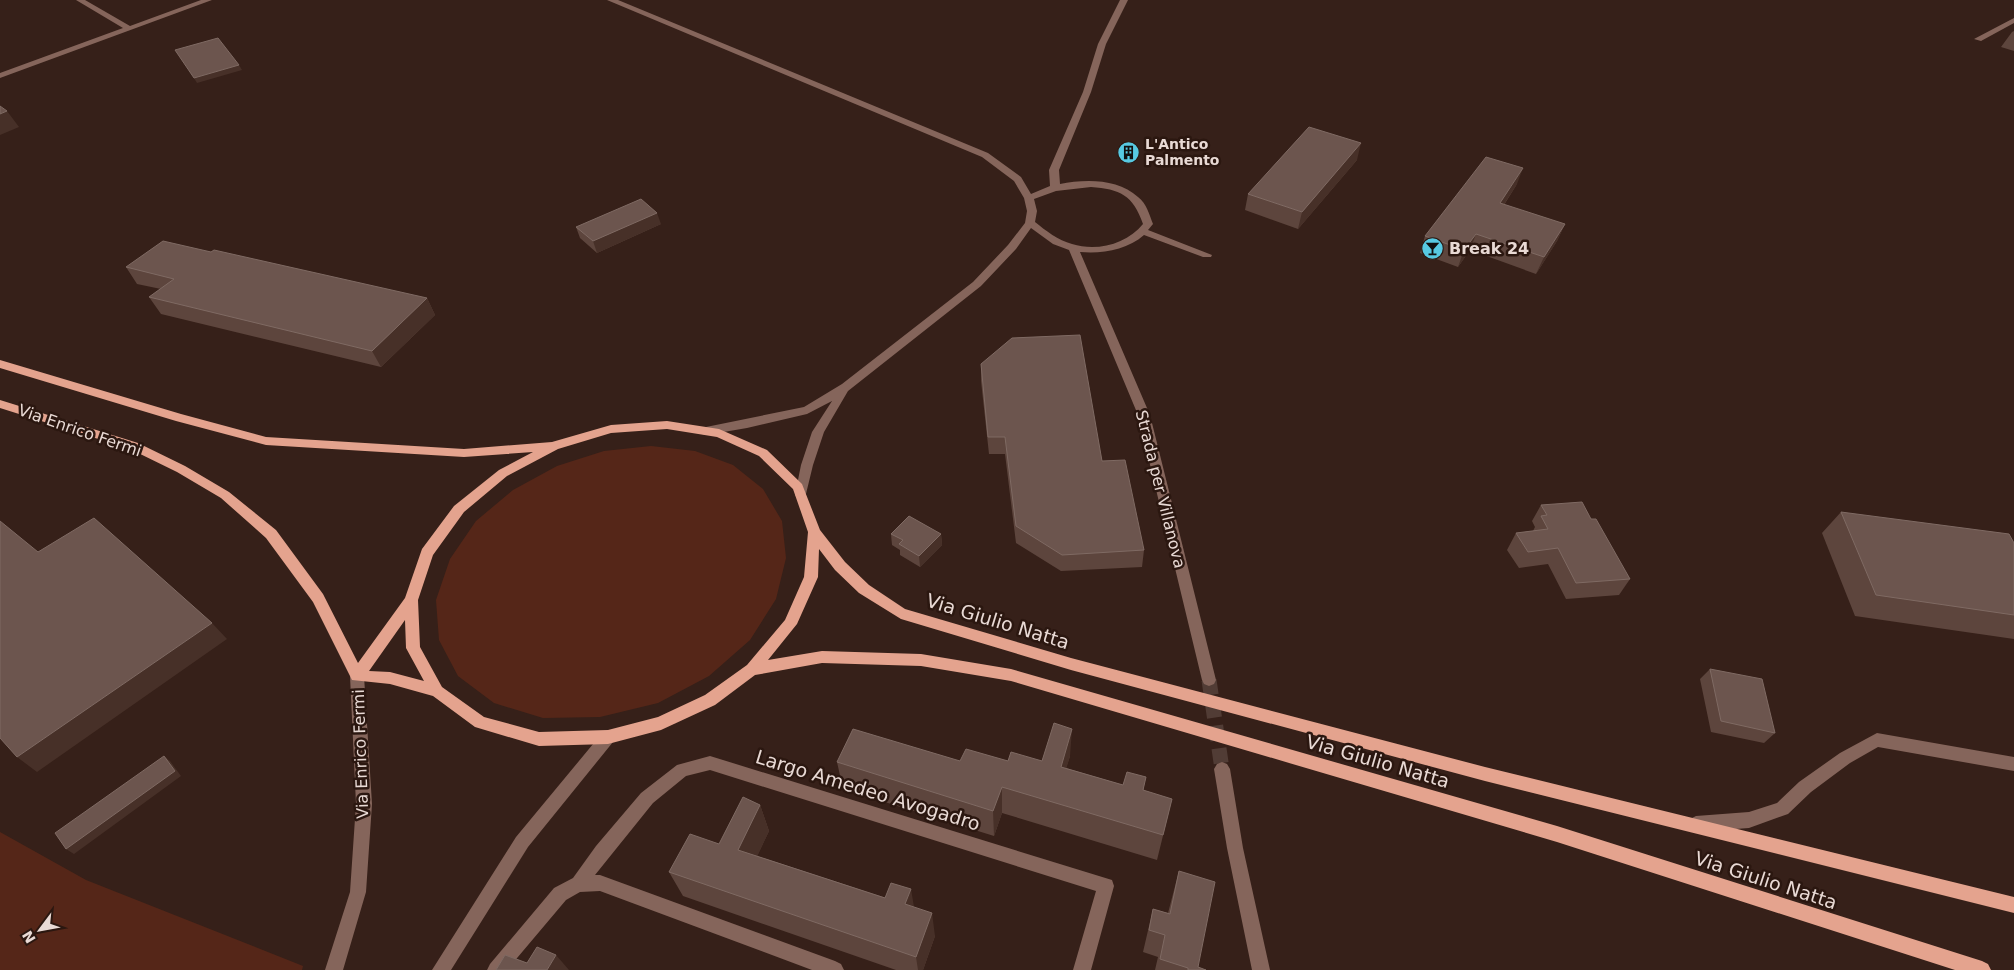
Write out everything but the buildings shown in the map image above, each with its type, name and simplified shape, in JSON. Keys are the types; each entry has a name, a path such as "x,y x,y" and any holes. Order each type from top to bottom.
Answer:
{"main road":[{"path":"0,364 180,418 266,441 361,448 464,452 554,446"},
{"name":"Via Enrico Fermi","path":"0,404 134,446 180,469 224,495 271,534 318,598 357,676"},
{"path":"667,425 719,433 763,453 798,487 814,532 811,577 790,624 752,669 710,700 661,723 608,737 539,739 480,722 437,691 390,678 357,676 411,600 427,552 459,509 503,473 554,446 611,429 667,425"},
{"name":"Via Giulio Natta","path":"814,532 840,566 864,590 901,613 1109,674 1485,774 2014,905"},
{"path":"411,600 413,648 437,691"},
{"name":"Via Giulio Natta","path":"752,669 822,657 921,660 1011,675 1557,834 1982,970"}],"street":[{"path":"80,0 130,28"},
{"path":"0,76 208,0"},
{"path":"611,0 985,155 1002,165 1018,179 1029,198 1032,211 1030,223 1012,247 977,284 846,387 806,410 747,424 706,431"},
{"path":"1055,188 1054,170 1087,92 1102,44 1124,0"},
{"path":"1978,39 2014,20"},
{"path":"1029,198 1055,188 1080,184 1115,187 1132,196 1142,208 1148,224 1134,239 1116,246 1093,250 1073,248 1049,237 1030,223"},
{"path":"1142,231 1207,255"},
{"name":"Strada per Villanova","path":"1073,248 1144,415 1208,680"},
{"path":"801,495 807,465 818,432 846,387"},
{"name":"Via Enrico Fermi","path":"334,970 358,892 364,804 357,676"},
{"path":"441,970 522,842 608,737"},
{"path":"1692,825 1749,820 1782,809 1805,787 1845,758 1877,740 2014,764"},
{"name":"Largo Amedeo Avogadro","path":"496,970 560,894 579,884 602,852 647,798 682,770 710,763 1106,886 1082,970"},
{"path":"1222,769 1235,848 1261,970"},
{"path":"579,884 600,883 835,970"}],"shaded area":[{"path":"651,446 695,451 733,465 763,489 782,521 786,558 776,599 750,640 709,676 658,703 600,717 543,718 494,703 458,676 439,640 436,600 450,559 476,521 513,490 557,466 604,451"},
{"path":"0,832 86,880 303,966 302,970 0,970"}],"tunnel":[{"path":"1209,680 1222,769"}],"place":[{"name":"L'Antico Palmento","path":"1129,152"},
{"name":"Break 24","path":"1433,248"}]}
